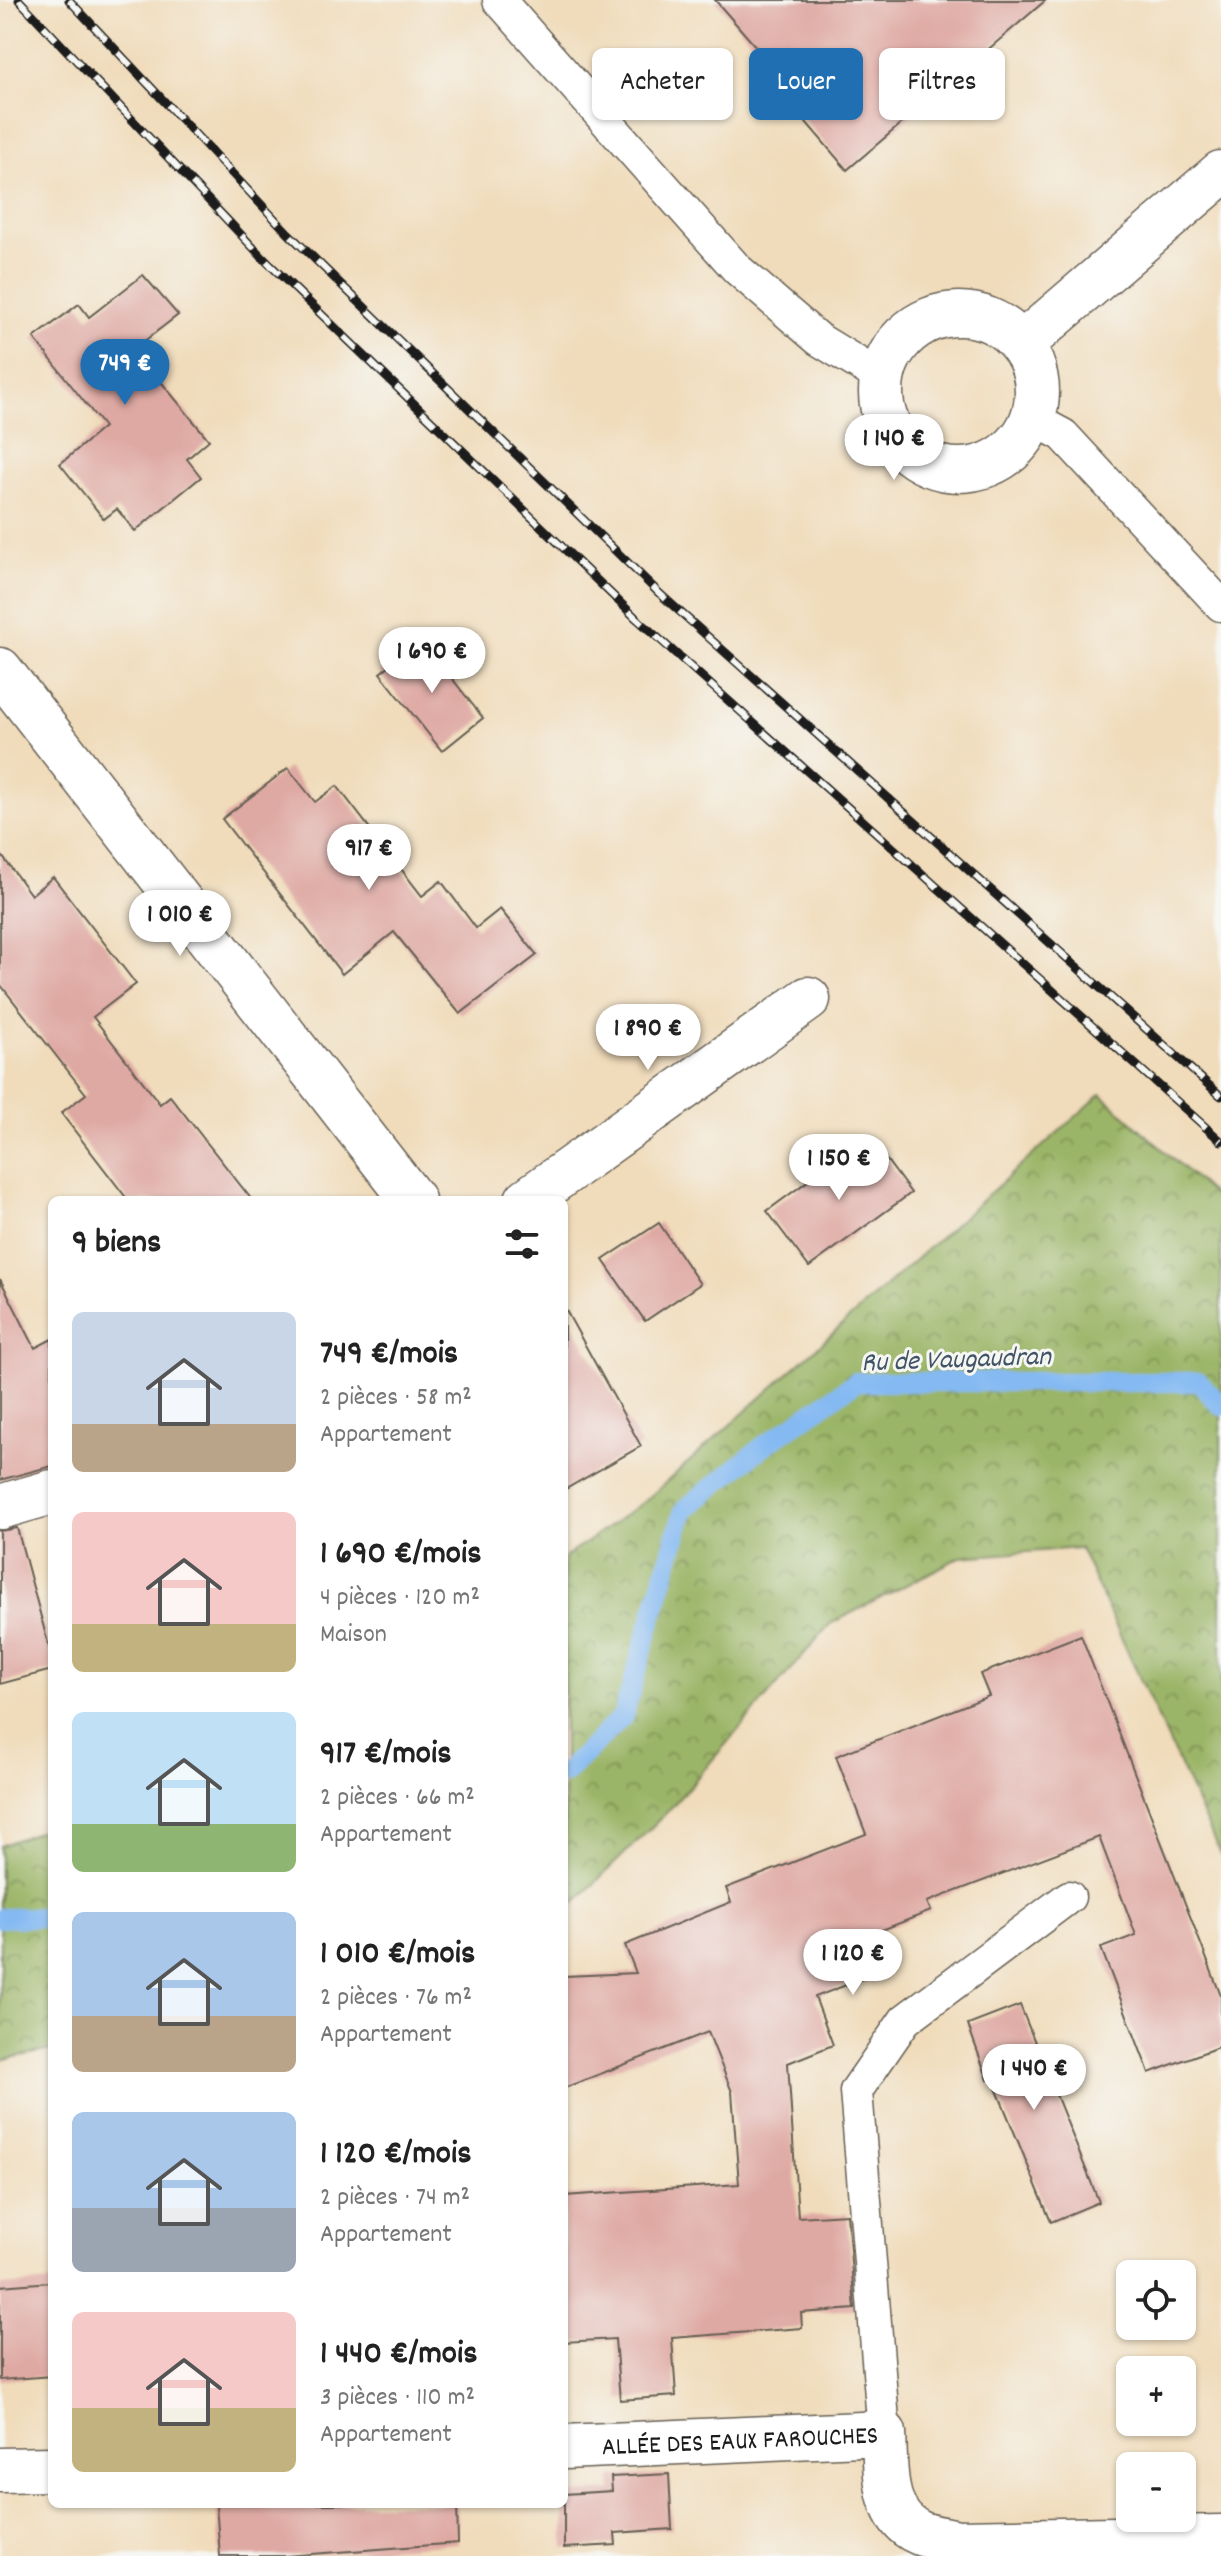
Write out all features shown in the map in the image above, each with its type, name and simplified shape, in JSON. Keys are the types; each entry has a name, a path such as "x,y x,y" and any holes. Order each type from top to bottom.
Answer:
{"street":[{"path":"1022,344 1221,173"},
{"path":"963,314 985,318 1006,328 1022,344 1034,367 1038,393 1033,419 1020,441 1001,459 977,468 952,470 927,463 906,448 890,428 882,404 882,378 889,357 902,338 919,323 941,315 963,314"},
{"path":"0,670 410,1196"},
{"path":"533,1196 808,999"},
{"path":"0,1507 48,1493"},
{"name":"ALLÉE DES EAUX FAROUCHES","path":"568,2447 884,2433 888,2498 899,2515 918,2533 957,2542 1221,2537"},
{"path":"0,2470 48,2469"}],"lane":[{"path":"499,0 737,269 818,339 882,378"},
{"path":"1033,419 1063,435 1221,605"},
{"path":"884,2433 856,2091 905,2020 1069,1897"}],"green space":[{"path":"1101,1094 1221,1202 1221,1855 1080,1548 960,1557 830,1624 668,1811 568,1909 568,1555 645,1501"},
{"path":"48,1828 48,2051 0,2060 0,1846"}],"building":[{"path":"715,0 1046,0 990,48 879,48 879,120 906,120 847,170 804,120 863,120 863,48 757,48"},
{"path":"143,275 178,315 134,349 209,440 187,459 201,477 135,531 117,509 104,519 60,464 104,427 34,338 79,304 89,317"},
{"path":"422,640 483,718 442,751 380,673"},
{"path":"288,768 315,802 337,786 422,896 441,881 476,928 500,909 537,955 460,1014 394,932 342,974 222,819"},
{"path":"0,853 31,895 53,877 136,984 93,1017 160,1104 170,1096 249,1196 125,1196 61,1113 86,1094 0,984"},
{"path":"869,1136 911,1193 809,1267 767,1211"},
{"path":"659,1223 700,1284 645,1321 603,1260"},
{"path":"0,1279 35,1348 48,1341 48,1467 0,1480"},
{"path":"568,1314 641,1446 568,1488"},
{"path":"17,1528 48,1643 48,1671 0,1684 0,1531"},
{"path":"1081,1635 1221,1996 1221,2046 1149,2073 1101,1948 1136,1935 1099,1837 927,1902 931,1911 861,1938 875,1974 815,1997 833,2045 788,2063 798,2217 847,2214 855,2309 801,2313 802,2328 672,2338 676,2396 620,2400 615,2339 568,2342 568,2196 739,2184 732,2092 708,2032 568,2086 568,1976 636,1973 625,1945 731,1902 726,1888 866,1834 836,1756 989,1696 980,1674"},
{"path":"1020,2005 1099,2202 1051,2222 992,2078 988,2080 968,2025"},
{"path":"48,2282 48,2376 0,2380 0,2286"},
{"path":"669,2474 672,2529 615,2533 616,2545 564,2548 564,2508 568,2508 568,2494 612,2491 611,2477"},
{"path":"216,2508 457,2508 458,2543 285,2556 220,2556"}],"waterway":[{"name":"Ru de Vaugaudran","path":"568,1770 623,1716 684,1510 762,1447 856,1382 1199,1382 1221,1406"},
{"name":"Ru de Vaugaudran","path":"0,1918 48,1917"}],"railway":[{"path":"19,0 263,258 636,618 1221,1141"},
{"path":"69,0 288,233 659,593 1221,1096"}]}
